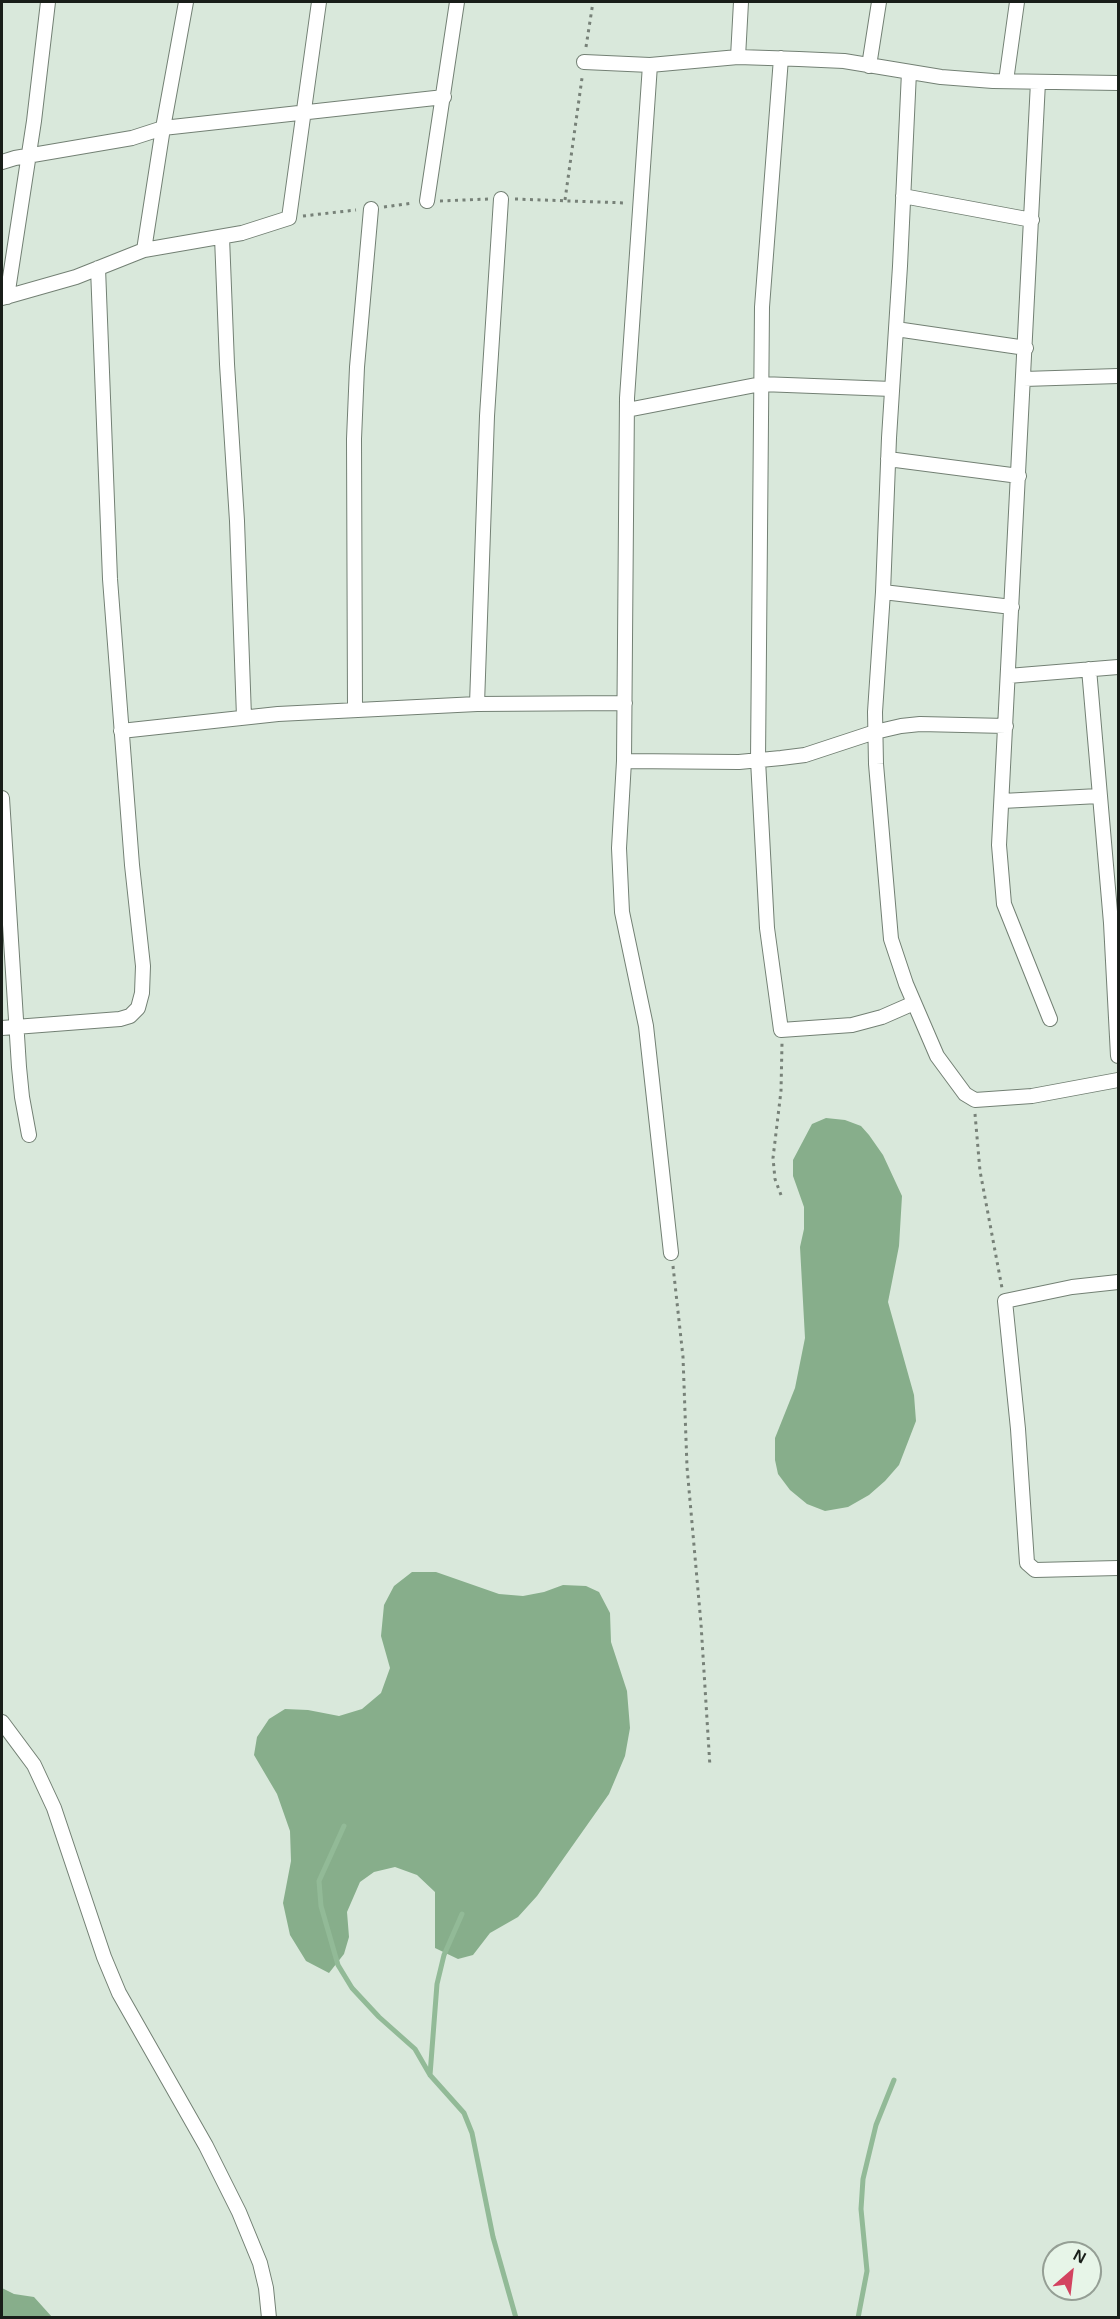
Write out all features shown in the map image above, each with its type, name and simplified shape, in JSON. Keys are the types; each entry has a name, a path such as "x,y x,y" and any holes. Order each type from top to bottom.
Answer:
{"street":[{"path":"48,2 29,155 4,297 47,286 144,250 242,233 289,218 319,2"},
{"path":"144,250 186,2"},
{"path":"427,201 458,2"},
{"path":"738,57 741,2"},
{"path":"869,66 879,2"},
{"path":"1006,81 1017,2"},
{"path":"584,62 650,65 738,57 781,58 844,62 940,77 1119,83"},
{"path":"781,58 762,307 758,760 767,928 781,1030 852,1024 882,1017 914,1003"},
{"path":"650,65 627,410 624,761 619,848 622,912 646,1026 671,1253"},
{"path":"909,72 875,732 891,939 897,962 937,1056 965,1094 975,1100 1032,1096 1119,1080"},
{"path":"1038,82 999,845 1000,879 1004,904 1050,1019"},
{"path":"2,162 29,155 132,138 163,128 444,97"},
{"path":"903,196 1032,220"},
{"path":"477,704 487,416 501,199"},
{"path":"356,709 354,439 357,367 371,209"},
{"path":"222,237 237,521 244,717"},
{"path":"2,1028 120,1019 130,1016 138,1008 142,993 143,966 132,865 110,579 98,268"},
{"path":"896,329 1026,348"},
{"path":"1024,379 1119,376"},
{"path":"627,410 761,384 892,388"},
{"path":"888,459 1019,477"},
{"path":"884,592 1012,607"},
{"path":"1008,676 1119,667"},
{"path":"1089,669 1111,923 1119,1056"},
{"path":"122,731 244,717 356,709 477,704 625,703"},
{"path":"624,761 758,760 805,754 875,732 920,724 1006,726"},
{"path":"1002,801 1099,796"},
{"path":"2,798 5,883 22,1097 29,1135"},
{"path":"1119,1282 1072,1287 1005,1302 1018,1429 1027,1563 1035,1570 1119,1568"},
{"path":"2,1722 34,1765 54,1808 104,1957 119,1993 206,2146 238,2212 260,2263 266,2288 269,2318"}],"path":[{"path":"565,200 593,2"},
{"path":"289,218 427,201 501,199 639,203"},
{"path":"781,1030 781,1091 773,1158 775,1179 781,1195"},
{"path":"975,1100 975,1134 980,1171 1005,1302"},
{"path":"671,1253 683,1357 687,1467 701,1624 710,1767"}],"green space":[{"path":"826,1118 845,1120 861,1126 883,1155 902,1196 899,1246 888,1302 914,1395 916,1421 899,1465 885,1481 869,1495 848,1507 825,1511 807,1504 790,1490 778,1474 775,1460 775,1438 795,1388 805,1338 800,1247 804,1229 804,1207 793,1176 793,1160 812,1124"},
{"path":"412,1572 436,1572 499,1594 523,1596 563,1585 586,1586 599,1592 610,1613 611,1642 627,1691 630,1728 625,1756 609,1794 537,1896 518,1917 490,1933 473,1955 458,1959 435,1948 435,1892 417,1875 395,1867 374,1872 360,1882 347,1912 349,1937 344,1954 329,1973 306,1961 290,1935 283,1903 291,1861 290,1831 277,1794 254,1755 257,1737 269,1719 285,1709 308,1710 339,1716 362,1709 381,1693 390,1668 381,1636 384,1605 394,1586"},
{"path":"2,2288 14,2294 34,2297 52,2317 2,2317"}],"waterway":[{"path":"344,1826 319,1881 321,1906 338,1965 352,1988 379,2017 415,2049 430,2075 464,2113 472,2133 493,2237 516,2318"},
{"path":"430,2075 437,1984 444,1955 462,1914"},
{"path":"858,2318 867,2271 861,2209 863,2179 876,2125 894,2080"}]}
